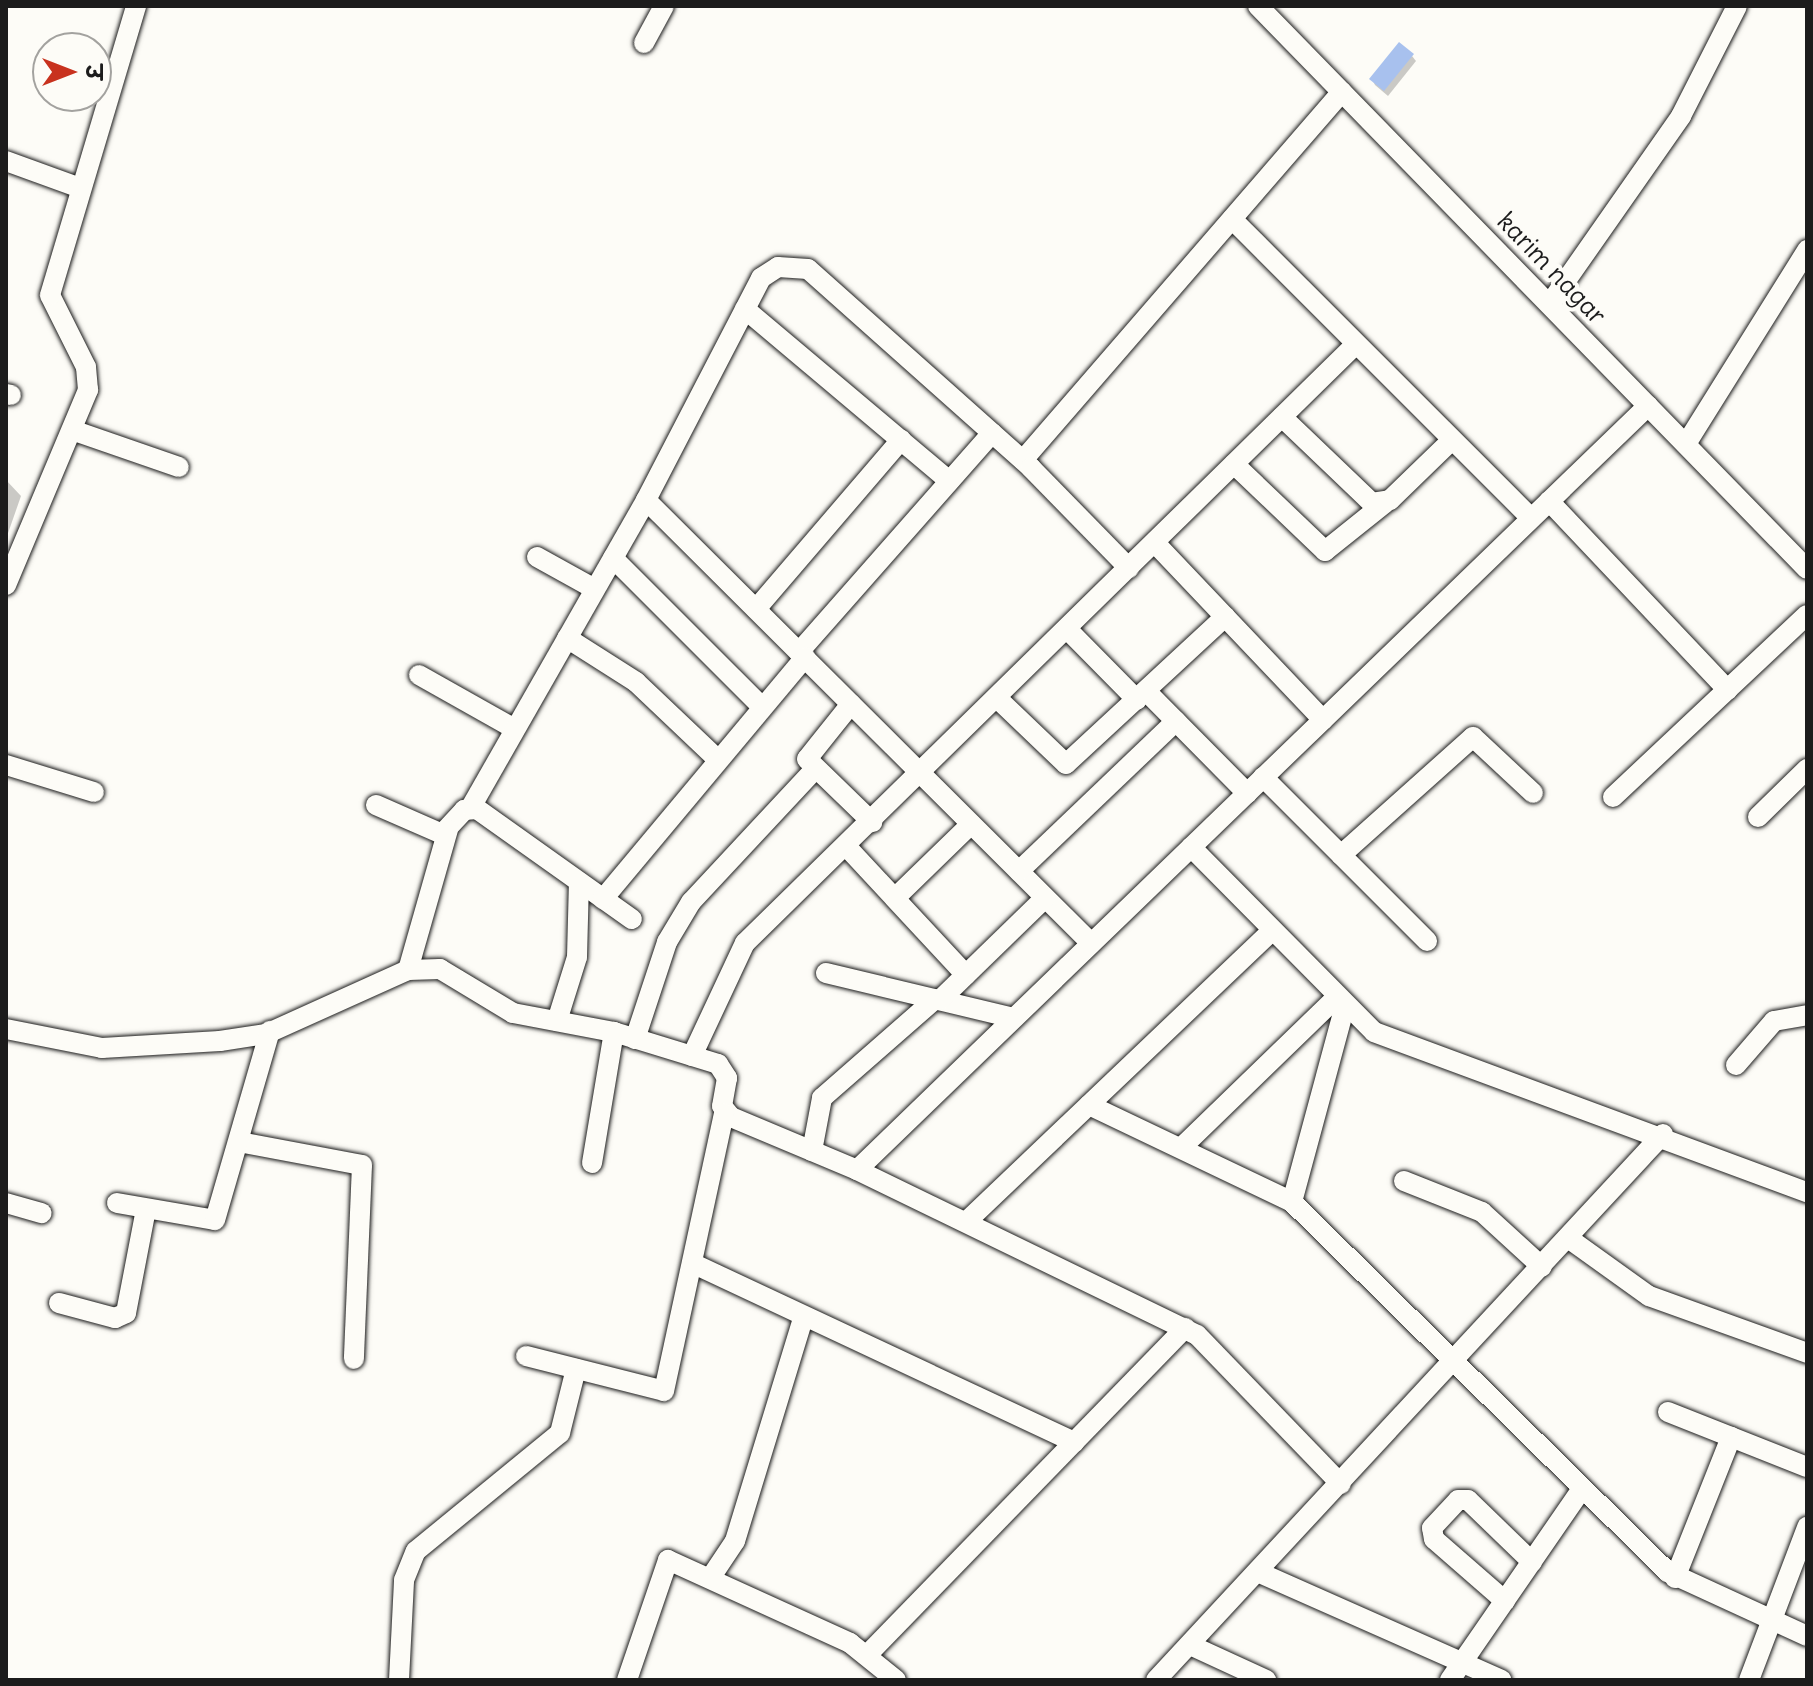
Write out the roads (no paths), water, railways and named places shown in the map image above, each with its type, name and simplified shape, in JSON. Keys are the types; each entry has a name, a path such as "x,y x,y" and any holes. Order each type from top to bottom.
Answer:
{"street":[{"path":"6,585 72,430 89,374 50,295 136,6"},
{"path":"644,43 664,6"},
{"name":"karim nagar","path":"1258,6 1805,563"},
{"path":"1551,302 1681,116 1737,6"},
{"path":"1023,460 1342,92"},
{"path":"6,161 80,188"},
{"path":"1232,219 1531,518"},
{"path":"1686,444 1807,250"},
{"path":"408,970 448,830 471,807 646,500 745,309 769,272 788,264 808,269 1023,460 1129,568"},
{"path":"745,309 949,481"},
{"path":"692,1056 745,943 922,775 1355,345"},
{"path":"857,1170 1648,406"},
{"path":"1282,417 1372,503 1385,503"},
{"path":"72,430 179,467"},
{"path":"603,899 715,757 992,433"},
{"path":"756,609 901,440"},
{"path":"1234,464 1325,551 1385,503 1452,440"},
{"path":"646,500 1091,943"},
{"path":"1549,501 1728,690"},
{"path":"1155,543 1323,720"},
{"path":"537,557 595,589"},
{"path":"613,558 761,706"},
{"path":"1613,797 1807,615"},
{"path":"998,699 1066,764 1225,617"},
{"path":"1068,630 1142,696 1176,721 1247,793"},
{"path":"567,638 636,682 715,757"},
{"path":"419,675 515,729"},
{"path":"851,704 808,754 814,770 872,822"},
{"path":"1019,871 1176,721"},
{"path":"1341,855 1473,737 1533,793"},
{"path":"6,765 94,792"},
{"path":"1758,817 1807,769"},
{"path":"635,1039 667,942 691,902 814,770"},
{"path":"1263,777 1427,941"},
{"path":"376,805 434,833 448,830"},
{"path":"471,807 632,919"},
{"path":"895,898 971,824"},
{"path":"846,846 966,975"},
{"path":"1191,847 1339,1004 1392,1040 1663,1134 1807,1192"},
{"path":"557,1021 577,957 579,882"},
{"path":"812,1151 822,1098 966,975 1045,898"},
{"path":"966,1222 1271,932"},
{"path":"6,1029 102,1048 270,1031 408,970 440,969 513,1013 614,1032 725,1069 724,1113 694,1264 664,1391 526,1356"},
{"path":"826,973 1014,1018"},
{"path":"1181,1148 1339,1004"},
{"path":"1292,1202 1339,1004"},
{"path":"1736,1065 1774,1021 1807,1015"},
{"path":"117,1203 215,1220 270,1031"},
{"path":"592,1163 614,1032"},
{"path":"1089,1105 1292,1202 1581,1490 1675,1578 1771,1624 1807,1636"},
{"path":"724,1113 857,1170 1185,1328 1341,1484"},
{"path":"1156,1680 1260,1573 1663,1134"},
{"path":"239,1142 362,1165 354,1359"},
{"path":"1404,1181 1482,1212 1542,1267"},
{"path":"6,1203 42,1213"},
{"path":"59,1303 115,1318 126,1313 146,1209"},
{"path":"1568,1238 1649,1296 1807,1353"},
{"path":"694,1264 803,1318 1074,1442"},
{"path":"711,1577 735,1541 803,1318"},
{"path":"868,1654 1185,1328"},
{"path":"399,1680 404,1580 416,1551 560,1433 576,1369"},
{"path":"1668,1412 1807,1467"},
{"path":"1675,1578 1731,1437"},
{"path":"1450,1680 1581,1490"},
{"path":"1505,1601 1434,1539 1432,1528 1458,1500 1468,1500 1532,1562"},
{"path":"1749,1680 1807,1527"},
{"path":"627,1680 664,1563 711,1577 868,1654 896,1680"},
{"path":"1260,1573 1501,1680"},
{"path":"1190,1645 1266,1680"}]}
